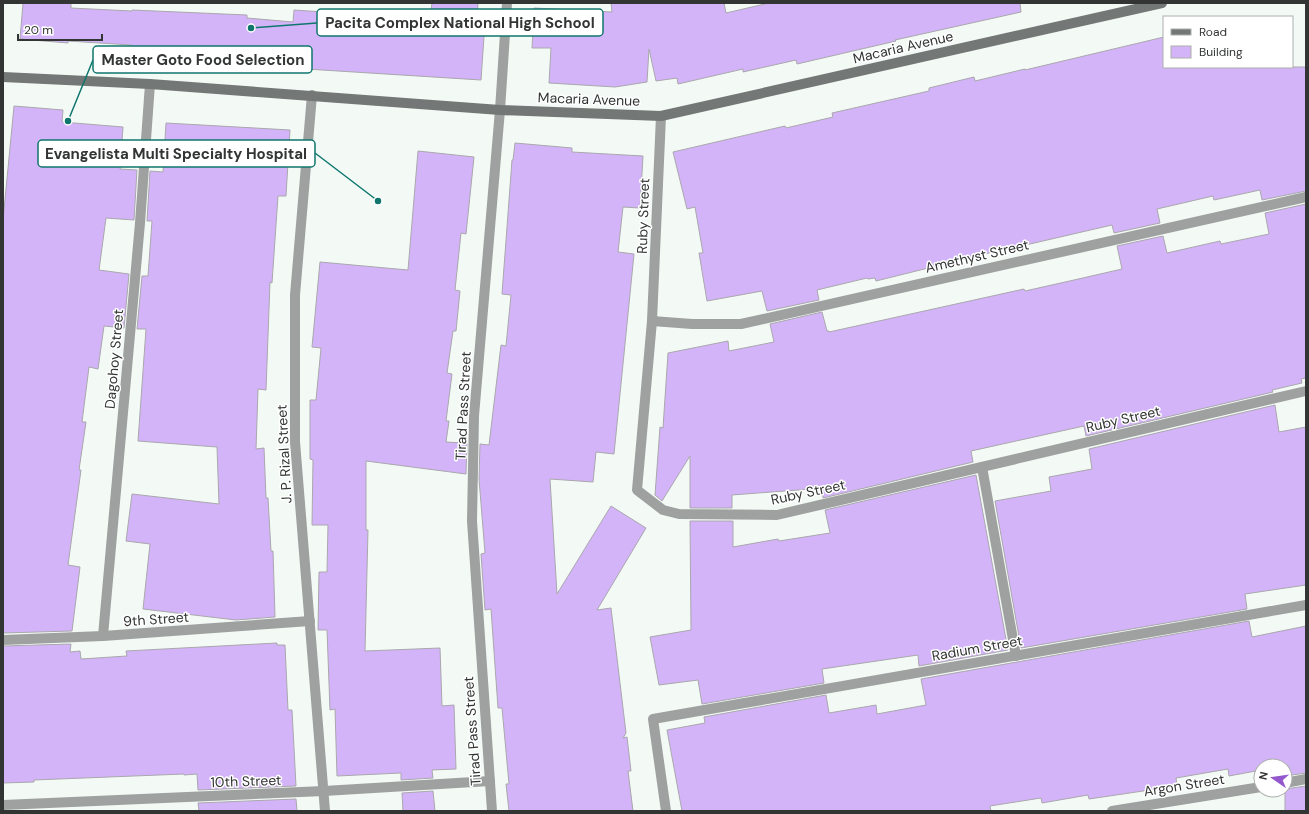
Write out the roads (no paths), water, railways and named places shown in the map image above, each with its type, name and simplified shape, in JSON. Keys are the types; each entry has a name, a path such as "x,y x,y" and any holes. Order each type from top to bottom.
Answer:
{"street":[{"name":"Tirad Pass Street","path":"492,811 472,521 474,416 500,110 507,3"},
{"name":"Macaria Avenue","path":"3,77 150,84 500,110 661,116 1162,3"},
{"name":"Dagohoy Street","path":"103,636 140,223 150,84"},
{"name":"J. P. Rizal Street","path":"312,95 295,295 295,442 325,811"},
{"name":"Ruby Street","path":"661,116 652,321 637,490 663,510 680,514 777,515 1306,391"},
{"name":"Amethyst Street","path":"652,321 692,324 741,324 1306,197"},
{"path":"982,467 1016,656"},
{"name":"Radium Street","path":"666,811 653,719 1306,605"},
{"name":"9th Street","path":"3,640 103,636 310,621"},
{"path":"1293,781 1306,779"},
{"name":"10th Street","path":"3,805 324,792 490,781"},
{"name":"Argon Street","path":"1112,811 1253,788"}],"place":[{"name":"Pacita Complex National High School","path":"251,28"},
{"name":"Master Goto Food Selection","path":"68,121"},
{"name":"Evangelista Multi Specialty Hospital","path":"378,201"}]}
